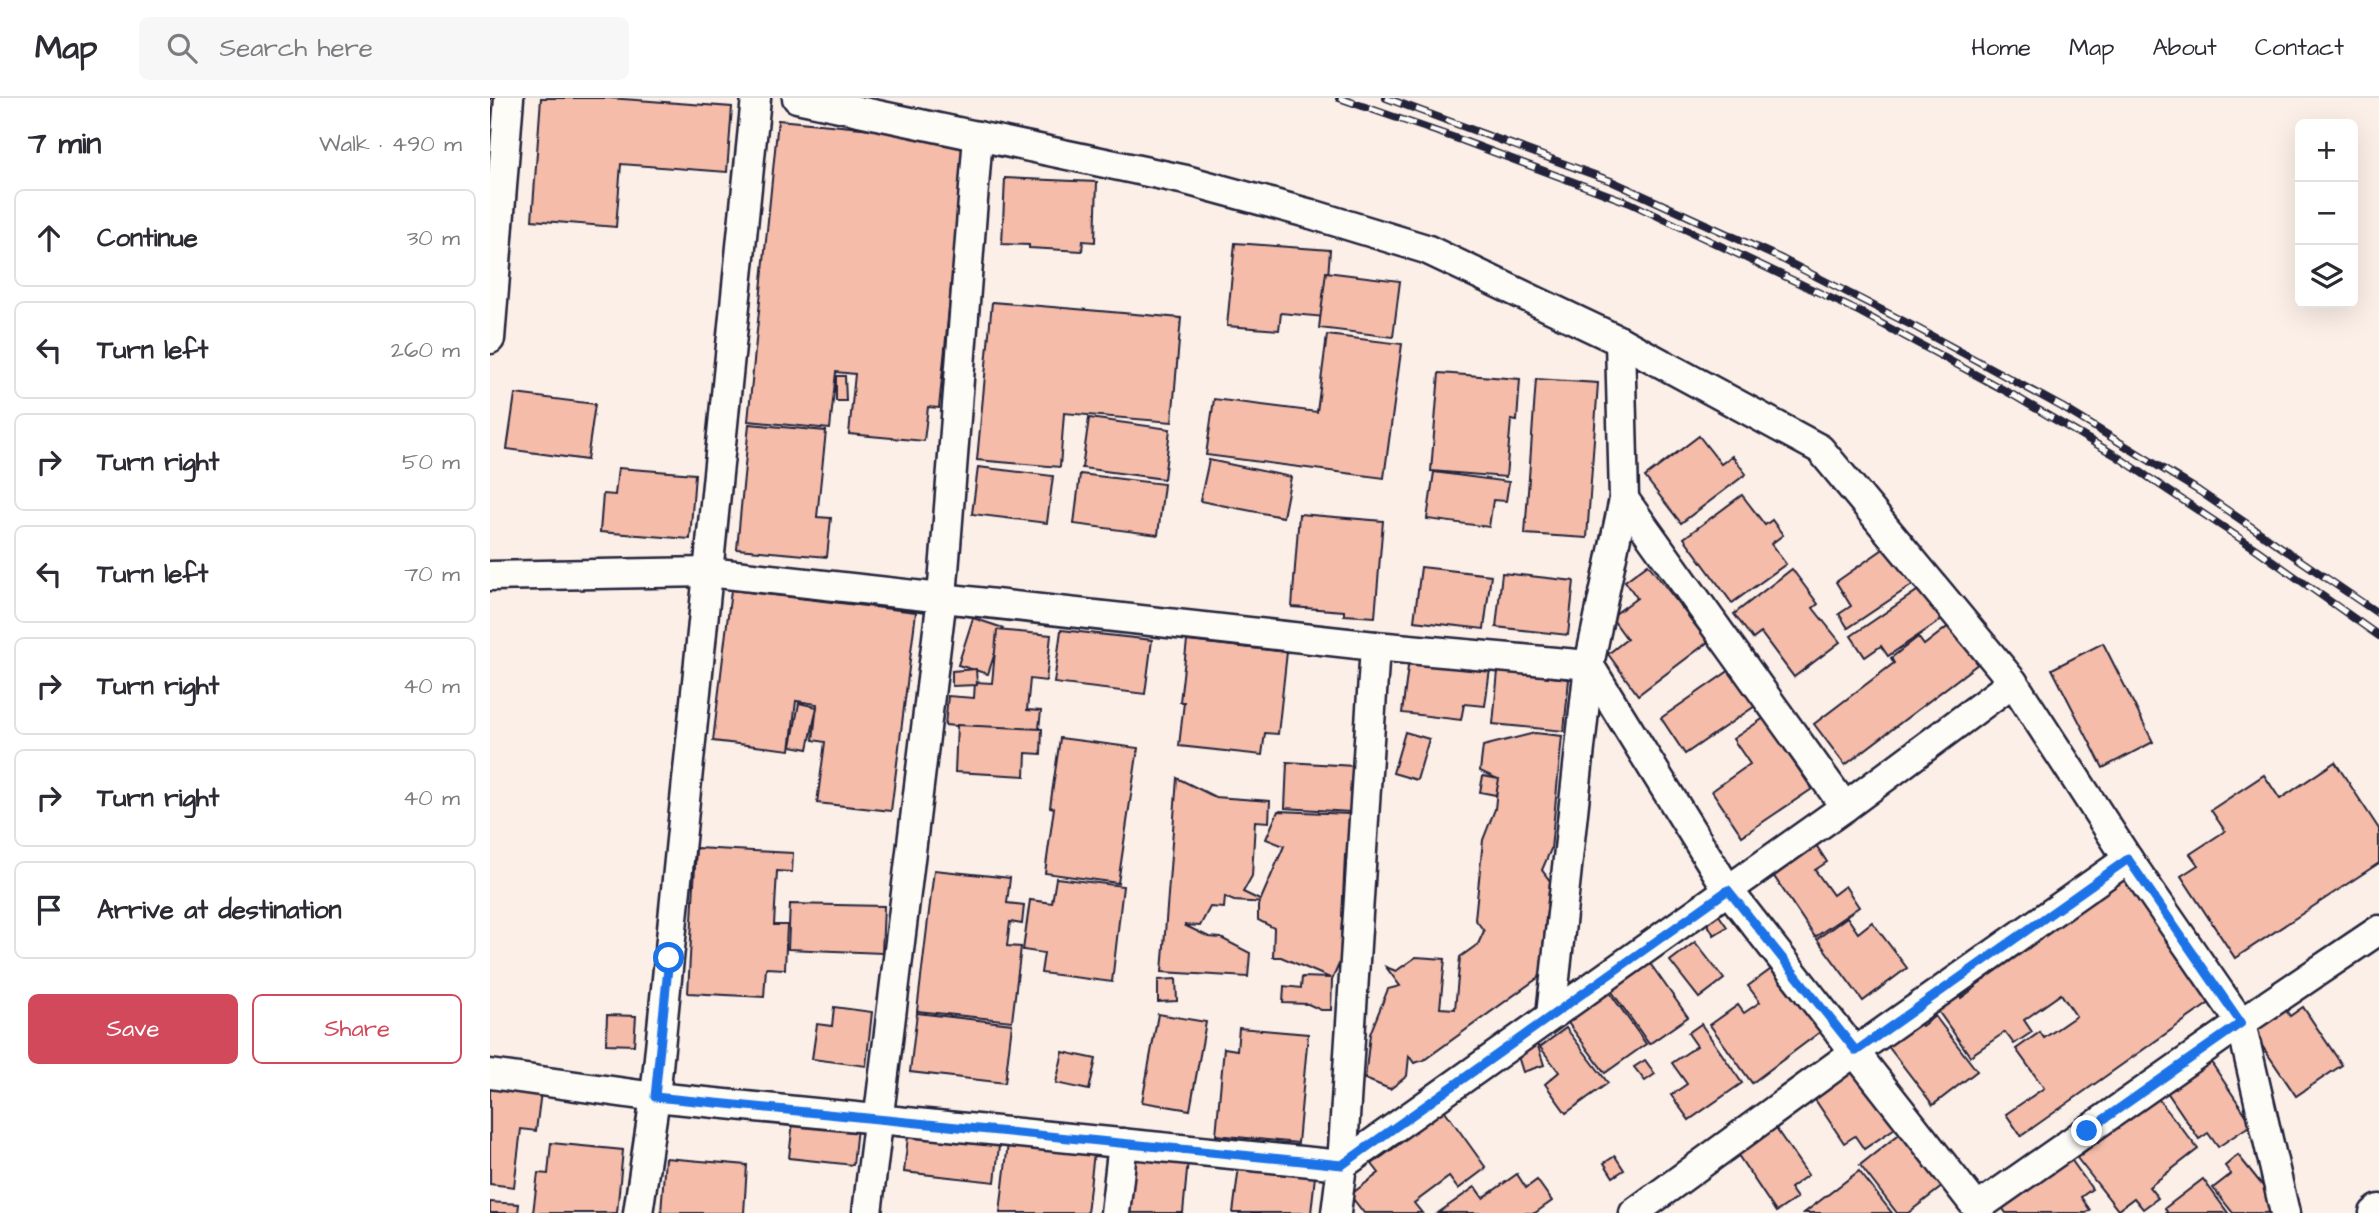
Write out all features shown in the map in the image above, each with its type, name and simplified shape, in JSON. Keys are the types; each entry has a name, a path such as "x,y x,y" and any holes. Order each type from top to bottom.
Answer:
{"street":[{"path":"490,339 509,98"},
{"path":"638,1213 655,1097 756,98"},
{"path":"797,98 1186,180 1426,249 1620,341 1820,449 2012,682 2128,859 2241,1023 2285,1213"},
{"path":"867,1213 942,597 978,136"},
{"path":"1551,1016 1589,665 1624,499 1620,341"},
{"path":"1624,499 1845,807"},
{"path":"490,576 708,572 1375,646 1589,665"},
{"path":"1336,1213 1342,1165 1375,646"},
{"path":"1589,665 1728,890 1856,1051 1976,1211 2241,1023 2379,930"},
{"path":"490,1074 655,1097 1342,1165 1845,807 2012,682"},
{"path":"1634,1213 1856,1051 2128,859"},
{"path":"1115,1213 1123,1143"},
{"path":"2374,1213 2379,1209"}],"building":[{"path":"490,98 497,98 490,172"},
{"path":"541,98 609,98 732,107 727,172 621,164 616,227 532,220"},
{"path":"778,120 966,138 939,408 928,407 924,441 849,434 855,374 836,372 830,429 748,421"},
{"path":"1005,178 1097,182 1095,242 1083,241 1082,251 1002,244"},
{"path":"1235,243 1330,250 1325,317 1281,313 1279,330 1227,326"},
{"path":"1326,272 1400,281 1393,337 1319,328"},
{"path":"992,302 1181,318 1172,422 1064,413 1060,467 977,460"},
{"path":"1327,335 1402,344 1384,478 1206,455 1214,399 1317,412"},
{"path":"1439,373 1520,379 1517,421 1511,420 1506,477 1431,471"},
{"path":"836,376 845,376 846,401 836,401"},
{"path":"1536,379 1598,383 1587,538 1525,534"},
{"path":"515,394 595,404 587,460 507,449"},
{"path":"1089,418 1170,429 1164,479 1082,468"},
{"path":"749,424 826,431 817,517 831,518 827,557 737,549"},
{"path":"1699,436 1721,464 1732,456 1746,474 1681,523 1645,477"},
{"path":"1209,460 1291,477 1283,517 1200,501"},
{"path":"978,467 1053,476 1047,523 972,514"},
{"path":"618,468 695,474 690,539 600,532 603,494 615,495"},
{"path":"1434,472 1509,482 1506,501 1493,500 1489,527 1427,519"},
{"path":"1080,474 1164,484 1158,535 1074,524"},
{"path":"1742,495 1765,525 1772,520 1783,535 1771,544 1786,564 1732,603 1684,538"},
{"path":"1299,514 1383,521 1375,617 1344,615 1344,611 1292,607"},
{"path":"1892,543 1918,581 1848,628 1839,614 1851,606 1836,582"},
{"path":"1648,564 1708,642 1638,695 1608,654 1627,639 1611,617 1637,598 1625,581"},
{"path":"1421,567 1491,575 1484,629 1414,621"},
{"path":"1792,569 1818,604 1813,608 1840,642 1794,677 1761,633 1753,639 1734,614"},
{"path":"1502,573 1574,581 1568,635 1496,627"},
{"path":"1920,589 1941,620 1888,656 1881,646 1865,657 1851,636"},
{"path":"731,590 916,612 891,811 817,803 825,742 813,740 817,704 796,701 790,750 713,741"},
{"path":"973,618 1003,628 988,674 958,665"},
{"path":"1950,625 1979,663 1845,765 1814,724 1894,663 1891,658 1918,637 1924,645"},
{"path":"997,630 1051,635 1046,681 1030,679 1027,710 1041,711 1038,737 1002,734 1003,730 945,725 948,696 974,698 975,682 992,683"},
{"path":"1061,630 1152,640 1145,694 1054,683"},
{"path":"1187,641 1287,652 1278,734 1265,733 1262,755 1179,746 1184,702 1180,702"},
{"path":"2103,643 2153,742 2103,768 2052,669"},
{"path":"1409,659 1490,669 1485,706 1464,704 1461,720 1402,713"},
{"path":"1733,668 1758,704 1685,754 1661,718"},
{"path":"976,669 977,685 952,686 952,671"},
{"path":"1498,671 1569,679 1564,731 1493,724"},
{"path":"799,703 817,707 808,749 791,746"},
{"path":"1764,718 1812,789 1742,836 1712,791 1750,764 1733,739"},
{"path":"957,725 1042,729 1041,754 1026,753 1025,776 955,772"},
{"path":"1405,732 1429,739 1417,780 1393,773"},
{"path":"1535,733 1562,736 1551,849 1542,870 1550,881 1542,975 1424,1060 1414,1063 1409,1056 1407,1076 1390,1089 1365,1079 1370,1034 1388,989 1400,986 1386,967 1396,971 1416,957 1445,959 1440,1008 1455,1009 1460,957 1478,944 1484,931 1475,919 1483,840 1495,809 1498,779 1480,771 1483,746"},
{"path":"1060,738 1138,748 1118,883 1045,873 1054,808 1050,807"},
{"path":"1287,762 1354,766 1351,812 1285,808"},
{"path":"2335,762 2379,829 2379,863 2235,958 2181,876 2198,865 2190,854 2225,831 2211,810 2264,775 2280,799"},
{"path":"1483,776 1499,779 1496,795 1480,792"},
{"path":"1177,778 1215,797 1270,801 1269,822 1255,821 1252,876 1243,892 1266,903 1234,901 1225,897 1224,908 1210,907 1200,926 1184,925 1209,937 1221,938 1250,953 1248,977 1162,972"},
{"path":"1278,811 1350,814 1348,855 1345,855 1340,962 1332,980 1331,1010 1321,1010 1308,1004 1283,1003 1284,986 1301,988 1302,977 1330,978 1281,957 1273,957 1274,928 1258,920 1258,906 1284,846 1266,839"},
{"path":"1816,845 1827,862 1815,870 1833,895 1845,886 1859,907 1815,937 1773,875"},
{"path":"696,848 793,853 792,872 777,871 774,925 787,925 785,969 766,968 764,997 688,993"},
{"path":"2124,869 2215,999 2021,1136 2006,1114 2044,1088 2016,1049 2040,1032 2044,1038 2076,1016 2061,994 2024,1020 2032,1032 2014,1044 2005,1032 1970,1056 1936,1008 1958,993 1961,998 1976,987 1969,978"},
{"path":"934,870 1010,878 1007,903 1024,905 1022,924 1010,922 1007,946 1021,947 1012,1021 917,1011"},
{"path":"1056,878 1123,886 1112,982 1041,973 1044,953 1023,950 1030,900 1052,903"},
{"path":"790,904 884,906 882,953 788,949"},
{"path":"1716,911 1727,927 1714,935 1704,918"},
{"path":"1847,917 1858,933 1872,922 1907,968 1863,1001 1817,939"},
{"path":"1695,942 1724,979 1699,998 1670,961"},
{"path":"1649,962 1688,1017 1649,1044 1610,989"},
{"path":"1781,962 1828,1026 1752,1083 1710,1025 1738,1005 1744,1013 1760,1002 1748,986"},
{"path":"1176,979 1177,1001 1158,1002 1158,980"},
{"path":"1608,990 1646,1044 1605,1073 1566,1020"},
{"path":"2281,1003 2290,1016 2303,1007 2342,1065 2296,1096 2248,1025"},
{"path":"834,1007 872,1012 866,1066 812,1059 817,1024 832,1026"},
{"path":"917,1013 1012,1024 1005,1083 910,1072"},
{"path":"1158,1014 1206,1022 1190,1110 1142,1102"},
{"path":"607,1015 636,1016 634,1045 606,1044"},
{"path":"1935,1016 1977,1071 1933,1105 1884,1041 1914,1017 1922,1026"},
{"path":"1701,1024 1742,1083 1689,1120 1671,1095 1687,1084 1672,1063 1697,1046 1688,1033"},
{"path":"1239,1028 1308,1034 1298,1143 1216,1135 1224,1048 1237,1050"},
{"path":"1566,1028 1608,1083 1566,1113 1545,1084 1559,1072 1540,1047"},
{"path":"1537,1043 1544,1065 1523,1072 1516,1050"},
{"path":"1063,1052 1096,1059 1089,1090 1056,1083"},
{"path":"2209,1059 2252,1124 2218,1147 2208,1133 2199,1139 2165,1089"},
{"path":"1645,1060 1655,1074 1645,1081 1634,1067"},
{"path":"1857,1060 1901,1124 1864,1149 1855,1136 1844,1143 1810,1092"},
{"path":"490,1078 542,1084 536,1131 521,1129 514,1187 490,1184"},
{"path":"2152,1091 2198,1149 2149,1187 2158,1198 2143,1209 2134,1198 2118,1210 2077,1158"},
{"path":"1440,1104 1486,1168 1458,1189 1449,1177 1414,1203 1422,1213 1364,1213 1350,1195 1379,1173 1372,1164 1406,1139 1401,1133"},
{"path":"794,1111 858,1118 853,1165 789,1158"},
{"path":"910,1118 1001,1128 995,1182 904,1172"},
{"path":"1770,1120 1808,1175 1790,1188 1797,1198 1776,1212 1732,1146"},
{"path":"1902,1132 1943,1186 1908,1213 1897,1213 1860,1165"},
{"path":"1009,1134 1095,1144 1087,1213 1000,1213"},
{"path":"551,1143 623,1150 617,1213 533,1213 538,1173 548,1174"},
{"path":"1135,1155 1188,1160 1183,1213 1129,1213"},
{"path":"2238,1155 2283,1211 2281,1213 2233,1213 2213,1188 2231,1174 2225,1166"},
{"path":"1615,1156 1624,1170 1613,1177 1604,1163"},
{"path":"665,1158 747,1165 744,1213 661,1213"},
{"path":"1240,1158 1316,1167 1311,1213 1233,1213"},
{"path":"2070,1158 2092,1189 2081,1197 2090,1210 2086,1213 2006,1213 2001,1206"},
{"path":"1859,1171 1892,1213 1804,1213"},
{"path":"1517,1174 1526,1188 1537,1180 1552,1201 1535,1213 1438,1213 1475,1187 1483,1198"},
{"path":"2203,1179 2228,1213 2166,1213 2165,1208"},
{"path":"490,1202 519,1204 518,1213 490,1213"}],"railway":[{"path":"1339,98 1630,203 1860,312 2013,395 2115,455 2256,549 2379,636"},
{"path":"1386,98 1611,181 1782,259 1917,328 2062,407 2199,491 2379,614"}],"route":[{"path":"669,958 655,1097 1342,1165 1728,890 1856,1051 2128,859 2241,1023 2087,1131"}]}
